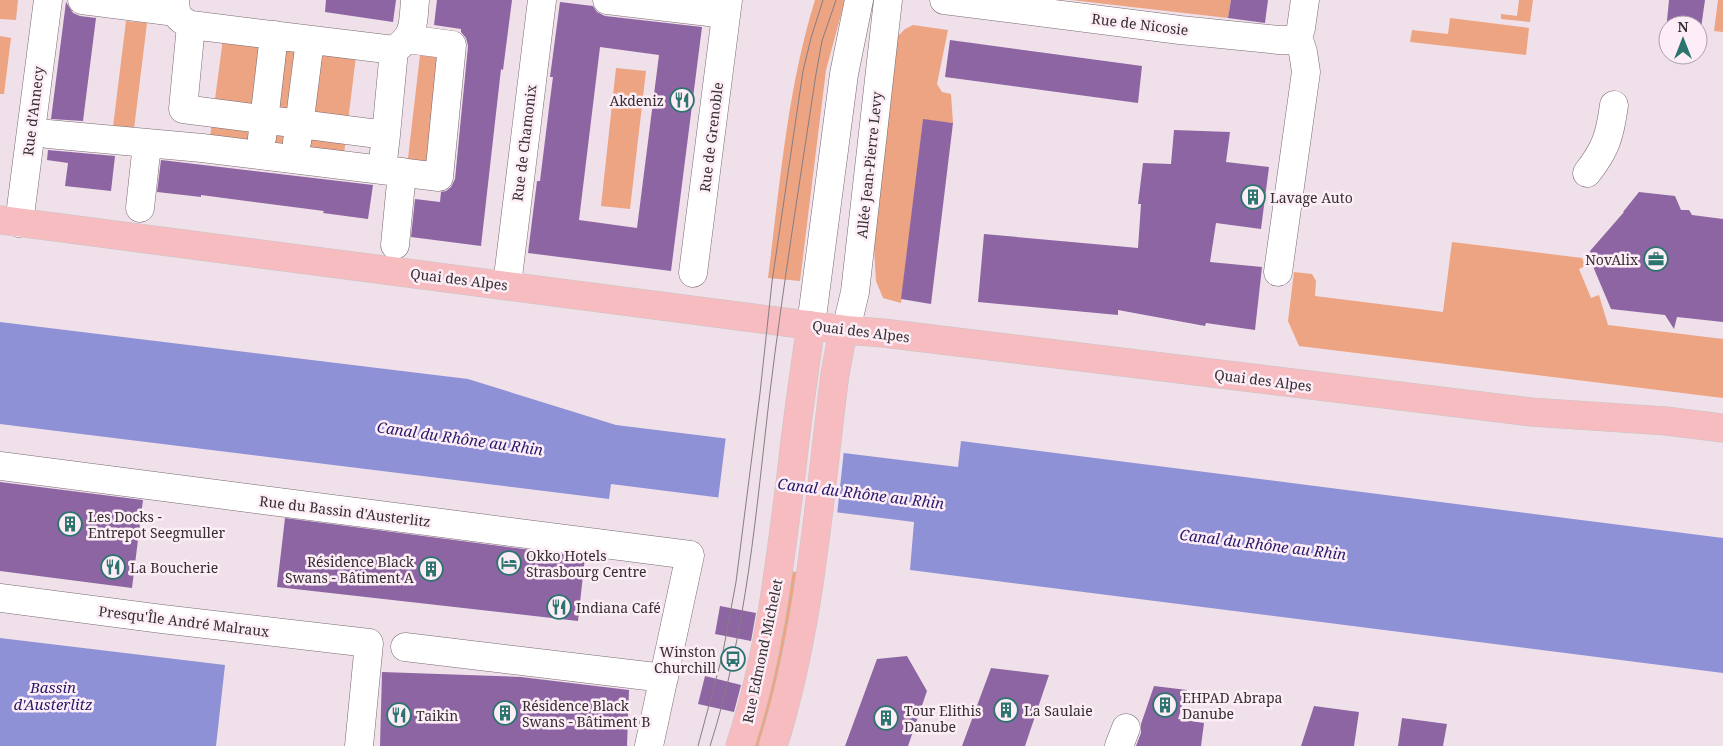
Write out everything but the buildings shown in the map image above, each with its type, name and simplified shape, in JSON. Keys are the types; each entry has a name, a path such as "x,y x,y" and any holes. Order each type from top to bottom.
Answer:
{"main road":[{"name":"Quai des Alpes","path":"10,221 846,330 1531,412 1666,421 1723,428"},
{"name":"Rue Edmond Michelet","path":"740,746 756,692 769,629 781,556 800,398 811,325"},
{"path":"773,746 797,651 813,560 832,402 841,342 846,330"}],"street":[{"name":"Rue d'Annecy","path":"10,221 48,0"},
{"path":"48,134 260,154 439,177 452,46 310,40 274,35 181,12 82,0"},
{"path":"395,245 392,171 386,135 400,45 412,30 415,0"},
{"name":"Rue de Chamonix","path":"507,285 542,0"},
{"path":"607,0 727,7"},
{"path":"811,325 842,83 859,0"},
{"name":"Allée Jean-Pierre Levy","path":"846,330 855,292 888,0"},
{"name":"Rue de Nicosie","path":"944,0 1037,6 1180,30 1279,40 1290,40 1298,37"},
{"path":"1278,272 1306,72 1303,52 1298,37 1305,0"},
{"name":"Rue de Grenoble","path":"693,274 727,7"},
{"path":"181,12 183,109 386,135"},
{"path":"260,154 274,35"},
{"path":"295,159 310,40"},
{"path":"1587,173 1600,157 1611,130 1614,105"},
{"path":"140,208 146,144"},
{"name":"Rue du Bassin d'Austerlitz","path":"0,466 690,555 664,678"},
{"name":"Presqu'Île André Malraux","path":"0,598 369,643 359,746"},
{"path":"405,647 664,678 651,735"}],"shaded area":[{"path":"0,0 18,0 16,20 0,19"},
{"path":"815,0 845,0 826,70 800,281 768,278 791,103 805,34"},
{"path":"1071,0 1231,0 1228,18"},
{"path":"1519,0 1533,0 1530,22 1501,19 1501,14 1517,16"},
{"path":"1718,0 1723,0 1723,32 1714,31"},
{"path":"1450,18 1529,28 1526,55 1410,42 1412,30 1448,34"},
{"path":"126,21 147,23 133,137 112,135"},
{"path":"913,25 948,30 937,84 942,92 951,94 953,123 923,120 901,303 883,298 876,281 874,247 896,38 905,29"},
{"path":"224,31 357,48 343,162 209,145"},
{"path":"0,36 11,38 4,94 0,94"},
{"path":"420,55 445,58 432,170 407,167"},
{"path":"616,68 646,71 630,209 601,206"},
{"path":"1452,242 1582,258 1585,266 1579,269 1591,298 1599,295 1608,325 1723,339 1723,398 1299,346 1288,321 1294,272 1312,274 1316,281 1315,296 1443,312"},
{"path":"789,571 797,572 782,660 759,746 751,746"}],"water":[{"name":"Canal du Rhône au Rhin","path":"0,322 468,379 616,425 958,467 961,441 1723,538 1723,673 910,570 914,522 611,484 609,499 0,424"},
{"name":"Bassin d'Austerlitz","path":"0,638 225,665 216,746 0,746"}],"pier":[{"path":"726,436 844,450 837,515 718,500"}],"tram line":[{"path":"698,746 722,657 736,582 772,282 803,71 823,0"},
{"path":"710,746 723,703 742,615 755,526 780,313 816,74 822,41 836,0"}],"place":[{"name":"Akdeniz","path":"682,100"},
{"name":"Lavage Auto","path":"1253,197"},
{"name":"NovAlix","path":"1656,259"},
{"name":"Les Docks - Entrepot Seegmuller","path":"70,524"},
{"name":"Okko Hotels Strasbourg Centre","path":"509,563"},
{"name":"La Boucherie","path":"113,567"},
{"name":"Résidence Black Swans - Bâtiment A","path":"431,569"},
{"name":"Indiana Café","path":"559,607"},
{"name":"Winston Churchill","path":"733,659"},
{"name":"EHPAD Abrapa Danube","path":"1165,705"},
{"name":"La Saulaie","path":"1006,710"},
{"name":"Résidence Black Swans - Bâtiment B","path":"505,713"},
{"name":"Taikin","path":"399,715"},
{"name":"Tour Elithis Danube","path":"886,718"}]}
